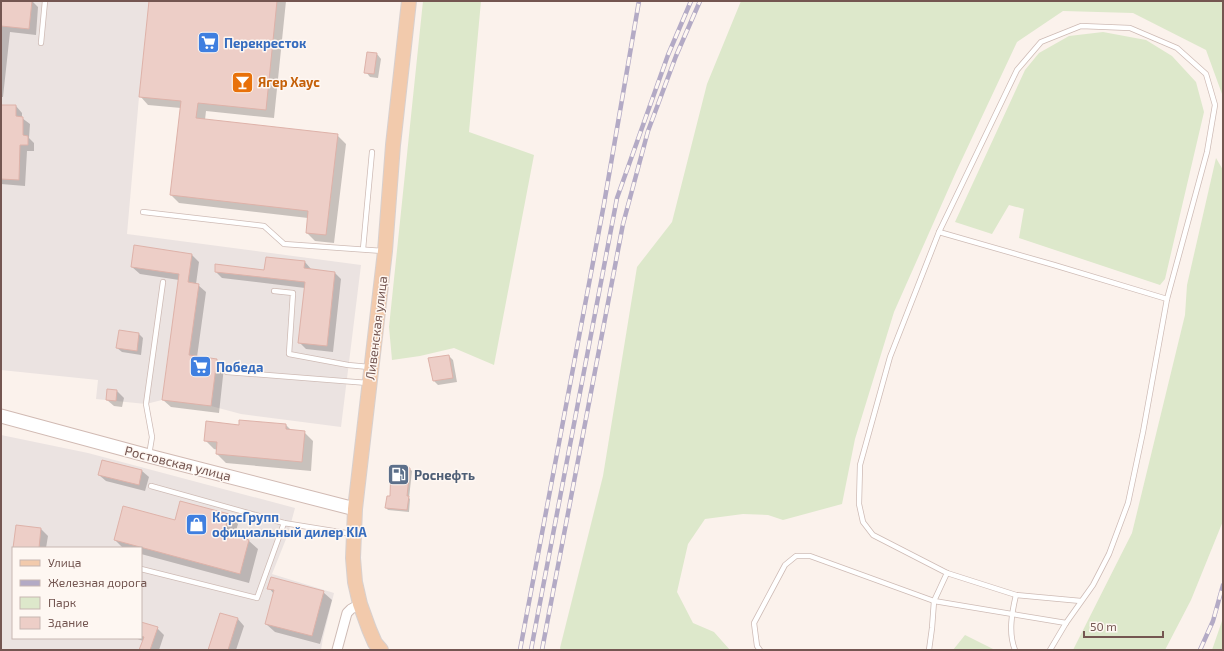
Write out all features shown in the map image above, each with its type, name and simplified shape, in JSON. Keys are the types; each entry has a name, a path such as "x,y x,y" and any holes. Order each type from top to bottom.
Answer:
{"main road":[{"name":"Ливенская улица","path":"381,650 375,643 360,604 355,582 353,558 355,509 385,251 393,145 409,1"}],"street":[{"name":"Ростовская улица","path":"1,416 355,509"},
{"path":"338,649 347,613 360,604"}],"lane":[{"path":"41,43 45,1"},
{"path":"1050,650 1066,623 1093,585 1109,554 1128,503 1168,299 1207,152 1215,105 1206,74 1177,48 1130,28 1081,26 1041,42 1017,70 940,232 890,357 860,465 859,504 863,522 873,535 947,573 1016,595 1081,601"},
{"path":"363,249 372,152"},
{"path":"143,212 264,226 284,244 385,251"},
{"path":"940,232 1168,299"},
{"path":"149,456 152,437 146,404 163,282"},
{"path":"274,291 293,293 288,354 371,368"},
{"path":"227,372 369,384"},
{"path":"151,486 284,523 354,534"},
{"path":"142,569 256,598 284,523"},
{"path":"760,650 757,646 754,623 785,565 796,556 810,556 934,601 1066,623"},
{"path":"929,650 934,601 947,573"},
{"path":"1015,650 1012,644 1012,615 1016,595"}],"shaded area":[{"path":"1,1 149,1 127,234 361,265 341,427 241,414 211,406 217,359 168,353 162,400 146,404 96,399 98,380 1,370"},
{"path":"1,435 88,453 295,508 288,534 272,574 334,593 321,650 1,650"}],"green space":[{"path":"423,1 481,1 469,132 534,155 494,365 454,348 420,356 392,360 389,327"},
{"path":"741,1 1223,1 1223,94 1206,50 1133,13 1063,11 1017,42 956,172 894,312 855,439 842,504 783,520 768,515 743,514 705,519 688,544 677,592 693,623 714,632 730,650 561,650 560,648 603,476 637,267 672,222 707,84"},
{"path":"1103,32 1146,40 1172,56 1196,82 1204,112 1165,279 1160,285 1019,238 1024,209 1009,205 992,234 955,222 1025,70 1039,53 1069,36"},
{"path":"1216,158 1223,170 1223,521 1191,600 1165,650 1073,650 1132,533 1185,315 1187,285"},
{"path":"1223,618 1223,650 1212,650"},
{"path":"965,635 995,650 953,650"}],"building":[{"path":"1,1 32,1 29,29 1,26"},
{"path":"149,1 277,1 266,110 198,103 196,118 338,134 326,235 306,233 308,211 170,195 181,101 139,97"},
{"path":"367,52 377,53 374,74 364,73"},
{"path":"1,105 16,105 16,116 23,117 23,135 28,136 28,145 20,145 19,180 1,179"},
{"path":"134,245 192,254 188,282 199,284 189,355 217,359 211,406 162,400 179,274 131,267"},
{"path":"266,257 305,261 304,268 335,272 327,346 298,343 305,282 215,272 215,264 264,270"},
{"path":"119,330 139,333 137,351 116,348"},
{"path":"449,355 453,378 433,381 428,358"},
{"path":"107,389 117,390 116,401 106,400"},
{"path":"239,420 286,424 286,429 305,431 302,462 216,454 217,442 204,441 206,421 239,425"},
{"path":"102,460 142,470 139,485 98,475"},
{"path":"391,466 410,468 407,510 385,508 387,496 390,496"},
{"path":"180,501 229,514 224,533 249,540 240,574 114,540 123,506 175,520"},
{"path":"16,525 41,528 39,547 13,547"},
{"path":"271,577 324,591 312,636 265,624 274,590 267,589"},
{"path":"220,613 238,618 228,650 208,650"},
{"path":"142,622 158,627 150,650 139,650 144,637 142,636"}],"railway":[{"path":"520,650 604,204 639,1"},
{"path":"531,650 617,198 668,55 691,1"},
{"path":"542,650 623,224 648,131 676,56 700,1"},
{"path":"1200,650 1213,621 1223,585"}],"place":[{"name":"Перекресток","path":"208,43"},
{"name":"Ягер Хаус","path":"242,82"},
{"name":"Победа","path":"200,367"},
{"name":"Роснефть","path":"399,475"},
{"name":"КорсГрупп официальный дилер KIA","path":"197,524"}]}
